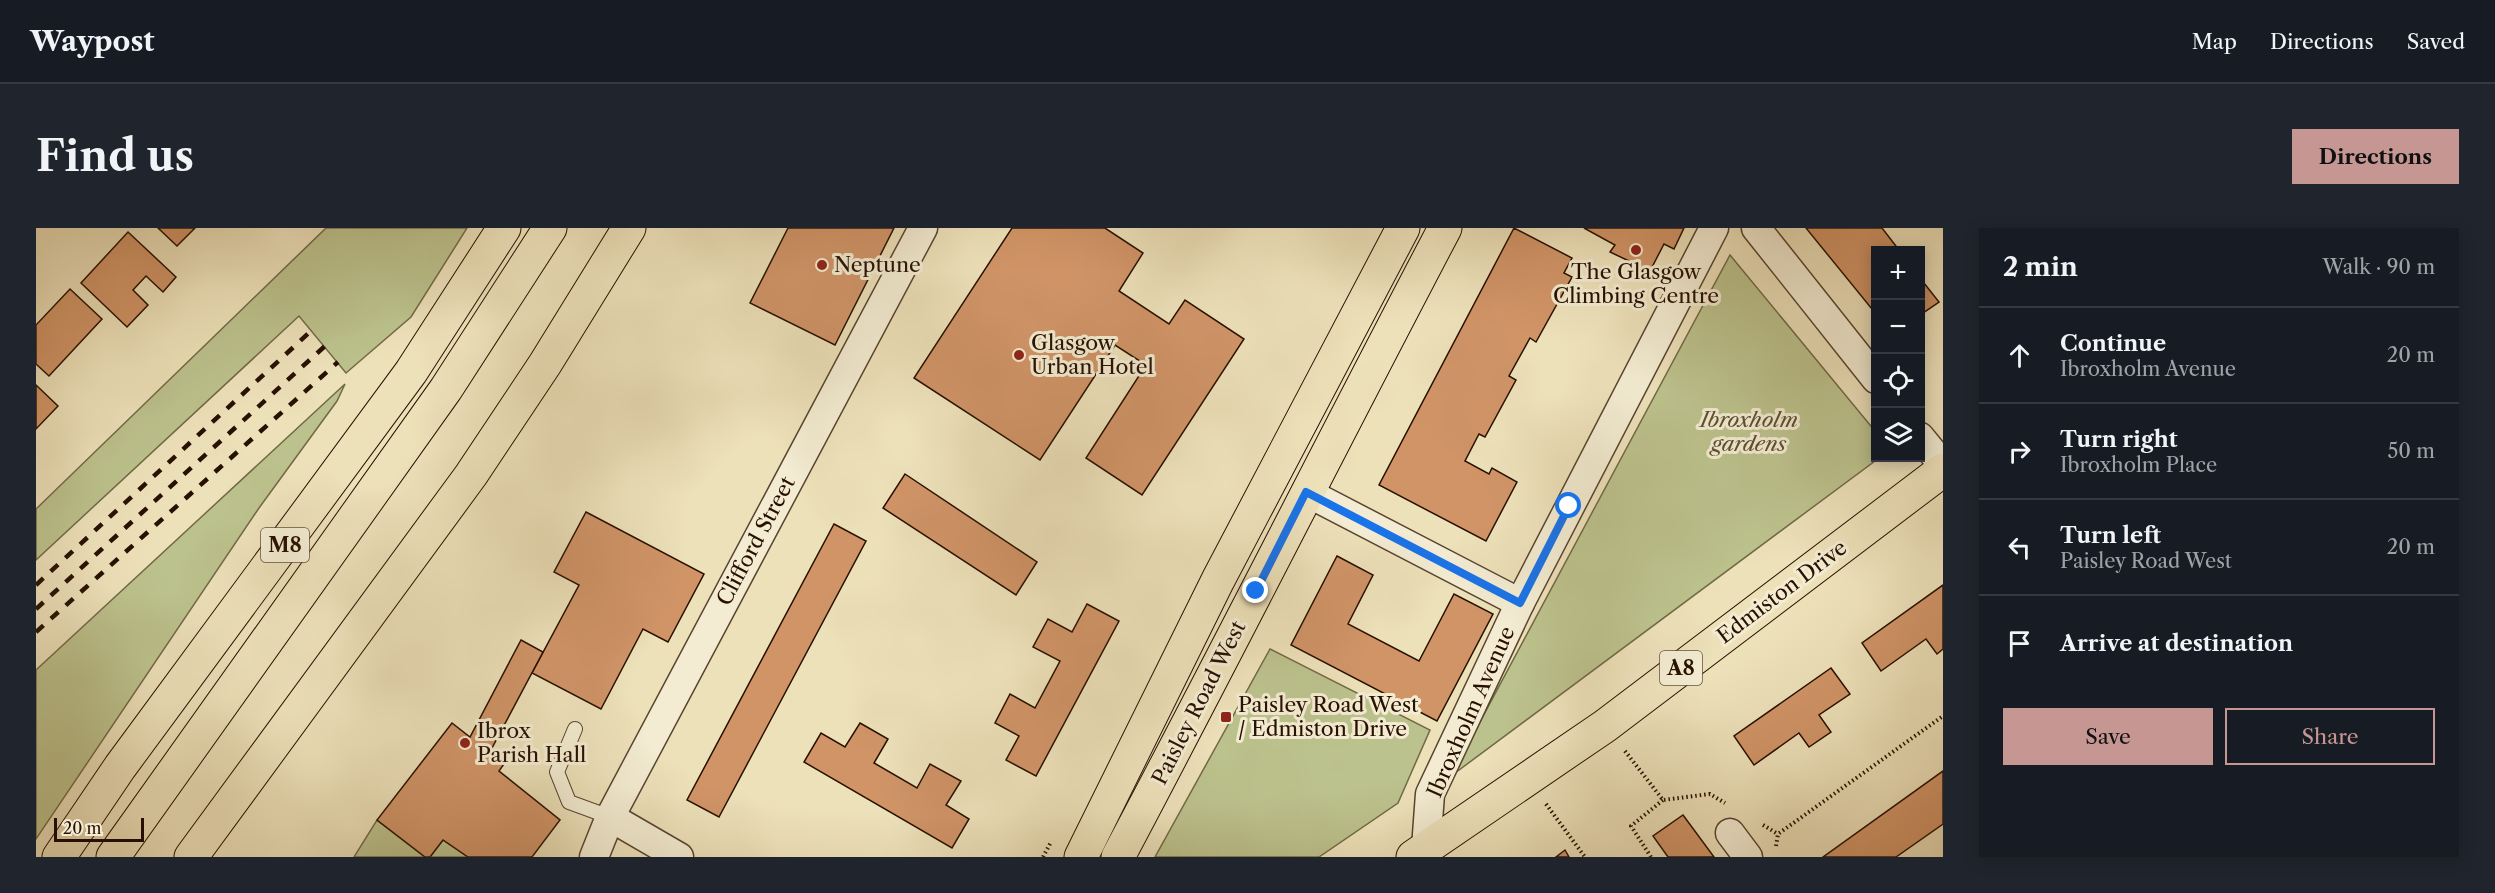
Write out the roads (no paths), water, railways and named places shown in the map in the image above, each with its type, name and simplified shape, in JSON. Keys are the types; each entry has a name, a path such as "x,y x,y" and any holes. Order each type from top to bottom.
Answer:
{"main road":[{"name":"M8","path":"59,857 120,767 411,372 504,228"},
{"name":"M8","path":"113,857 446,389 550,228"},
{"path":"191,857 471,476 545,364 629,228"},
{"name":"Paisley Road West","path":"1081,857 1273,475 1403,228"},
{"name":"Paisley Road West","path":"1118,857 1445,228"},
{"name":"Edmiston Drive","path":"1420,852 1529,780 1605,726 1943,468"},
{"path":"210,857 249,780"}],"street":[{"name":"Clifford Street","path":"594,857 610,817 923,228"},
{"name":"Ibroxholm Avenue","path":"1420,852 1430,794 1520,603 1714,228"},
{"path":"1756,228 1871,375"},
{"path":"1925,444 1943,468"},
{"path":"1306,492 1520,603"},
{"path":"610,817 679,857"},
{"path":"1730,819 1748,857"}],"lane":[{"path":"1273,475 1306,492"},
{"path":"575,729 557,772 569,802 610,817"}],"railway":[{"path":"36,585 312,330"},
{"path":"36,609 325,346"},
{"path":"36,632 338,362"}],"place":[{"name":"The Glasgow Climbing Centre","path":"1636,250"},
{"name":"Neptune","path":"822,265"},
{"name":"Glasgow Urban Hotel","path":"1019,355"},
{"name":"Paisley Road West / Edmiston Drive","path":"1226,717"},
{"name":"Ibrox Parish Hall","path":"465,743"}],"park label":[{"name":"Ibroxholm gardens","path":"1749,432"}]}
